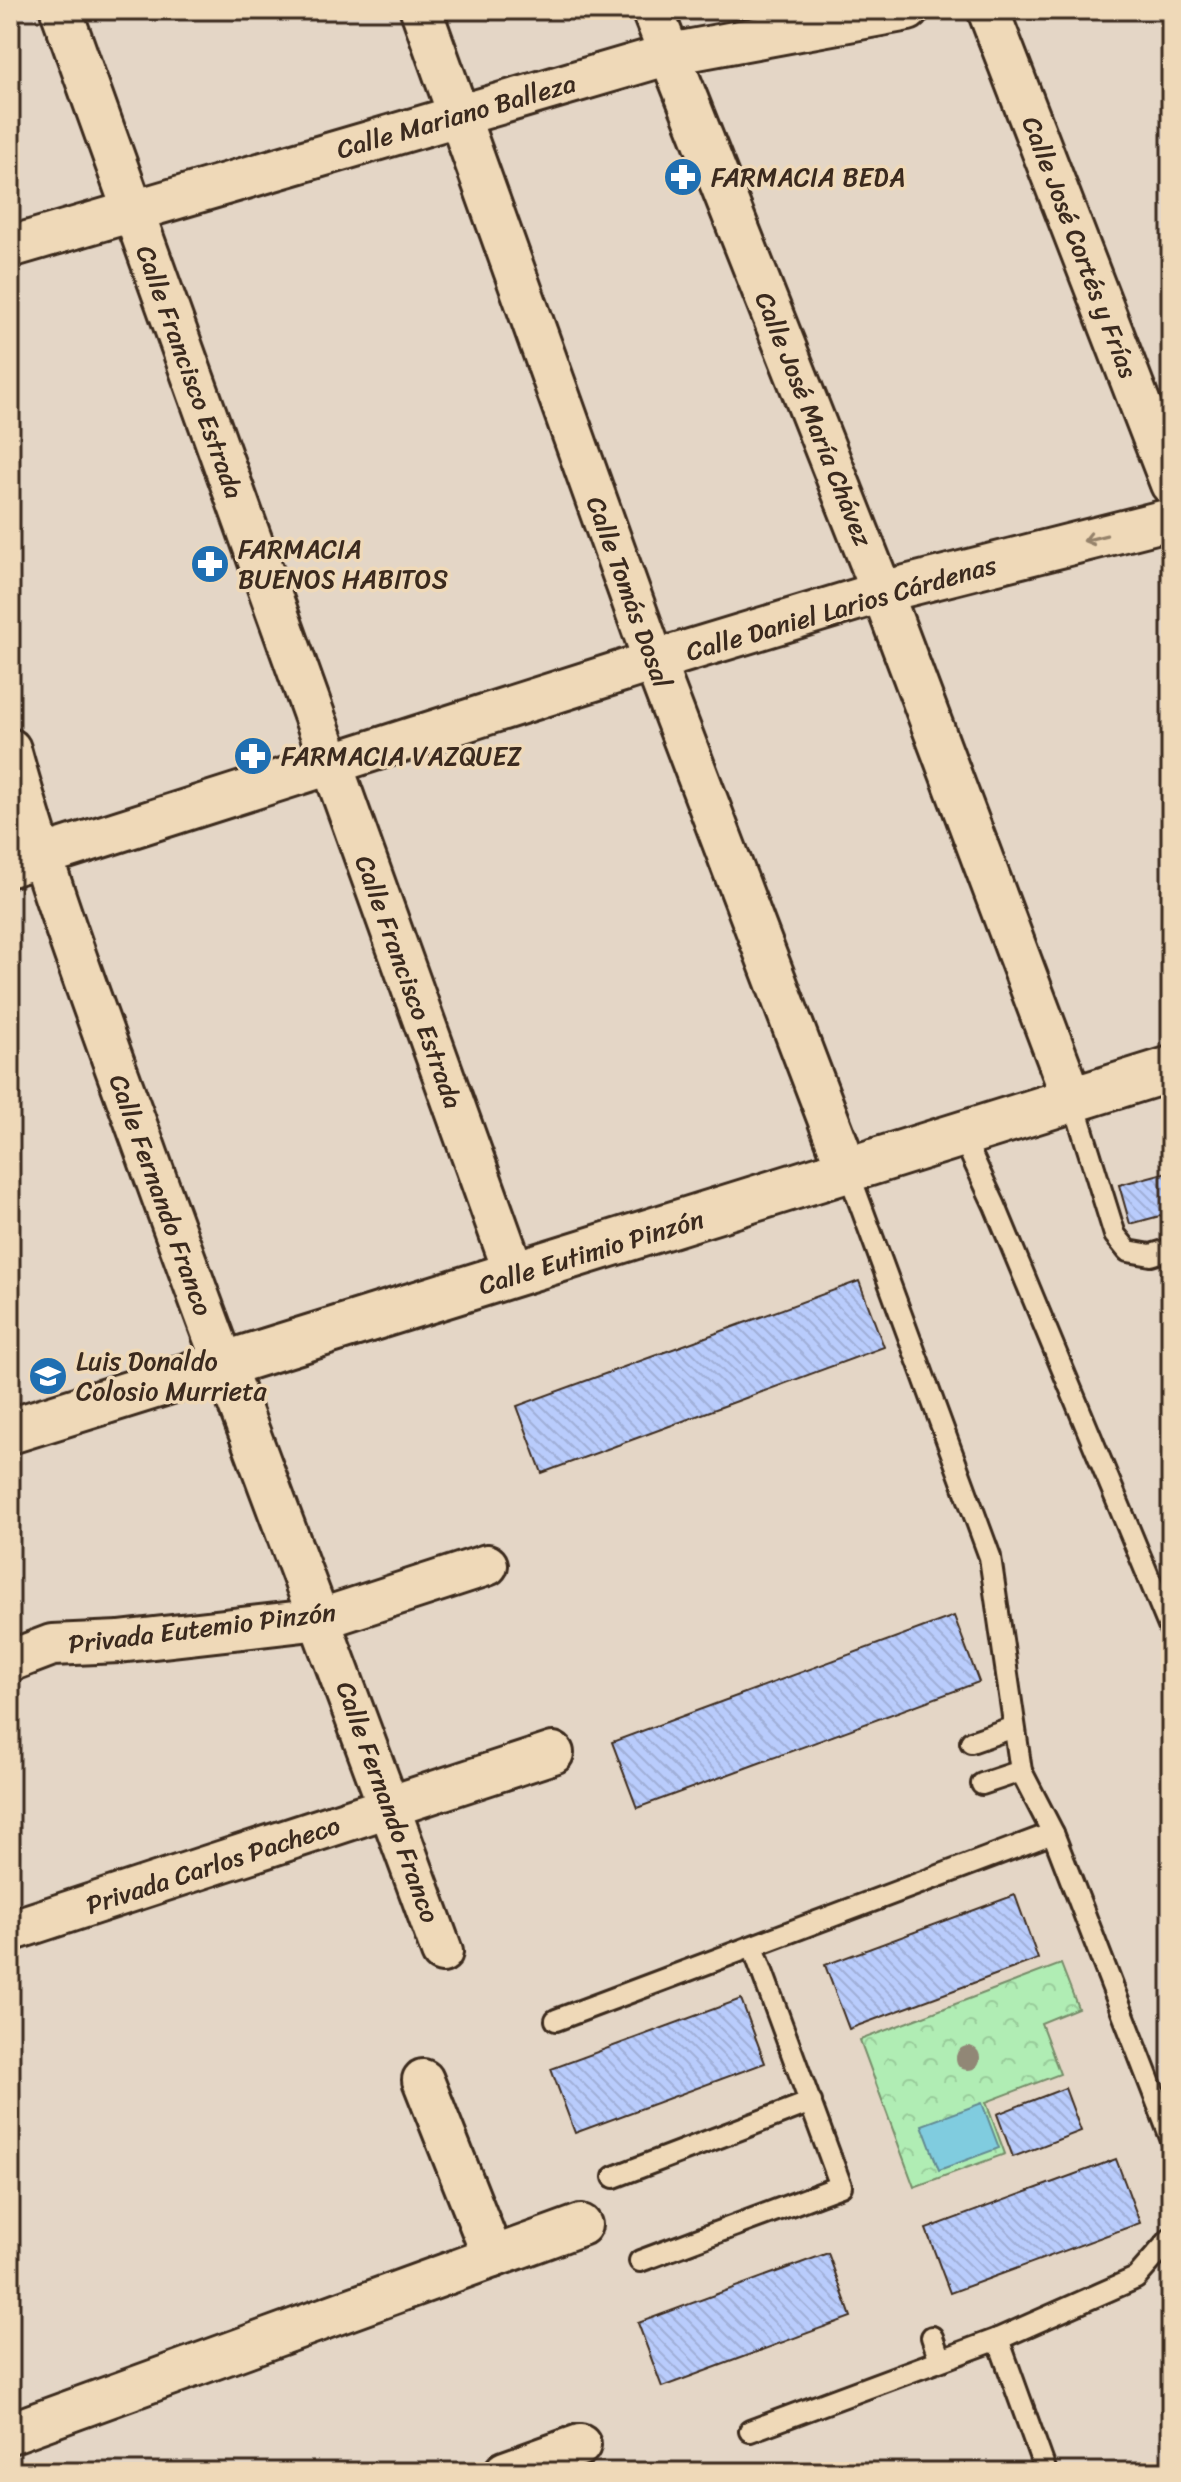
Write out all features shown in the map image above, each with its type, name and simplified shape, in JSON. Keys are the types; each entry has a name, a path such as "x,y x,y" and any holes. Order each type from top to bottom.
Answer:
{"street":[{"name":"Calle Francisco Estrada","path":"61,10 515,1275"},
{"name":"Calle Tomás Dosal","path":"421,10 654,661 848,1171"},
{"name":"Calle José María Chávez","path":"652,10 882,592 1073,1100"},
{"name":"Calle Mariano Balleza","path":"10,247 670,54 908,10"},
{"name":"Calle José Cortés y Frías","path":"988,10 1171,484"},
{"name":"Calle Daniel Larios Cárdenas","path":"25,862 654,661 882,592 1171,519"},
{"name":"Calle Fernando Franco","path":"10,749 25,862 321,1619 442,1952"},
{"name":"Calle Eutimio Pinzón","path":"10,1431 1171,1069"},
{"name":"Privada Eutemio Pinzón","path":"10,1661 52,1645 119,1642 321,1619 487,1565"},
{"name":"Privada Carlos Pacheco","path":"10,1931 553,1753"},
{"path":"423,2080 493,2257"},
{"path":"10,2433 581,2225"},
{"path":"505,2472 580,2445"}],"lane":[{"path":"1073,1100 1115,1235 1128,1251 1151,1255 1171,1249"},
{"path":"962,1135 995,1206 1171,1631"},
{"path":"848,1171 990,1557 1021,1771 1053,1833 1171,2138"},
{"path":"971,1742 1014,1727"},
{"path":"982,1784 1021,1771"},
{"path":"556,2020 1053,1833"},
{"path":"640,2261 841,2186 753,1947"},
{"path":"614,2177 811,2102"},
{"path":"750,2431 998,2339 1136,2278 1171,2238"},
{"path":"932,2337 940,2360"},
{"path":"998,2339 1046,2472"}],"green space":[{"path":"1061,1964 1078,2008 1041,2023 1060,2074 986,2102 1005,2154 914,2187 860,2040"}],"water":[{"path":"982,2103 999,2148 939,2170 922,2125"}],"building":[{"path":"1171,1171 1171,1213 1130,1224 1119,1185"},
{"path":"859,1281 884,1347 542,1473 517,1406"},
{"path":"954,1616 979,1682 637,1808 612,1742"},
{"path":"1015,1895 1038,1959 849,2029 825,1965"},
{"path":"741,1999 765,2063 575,2133 551,2069"},
{"path":"1065,2088 1081,2131 1013,2157 997,2114"},
{"path":"1116,2159 1140,2223 950,2293 926,2229"},
{"path":"828,2253 851,2317 662,2387 638,2323"},
{"path":"1171,2461 1171,2472 1142,2472"}],"place":[{"name":"FARMACIA BEDA","path":"683,177"},
{"name":"FARMACIA BUENOS HABITOS","path":"210,564"},
{"name":"FARMACIA VAZQUEZ","path":"253,756"},
{"name":"Luis Donaldo Colosio Murrieta","path":"48,1376"}]}
